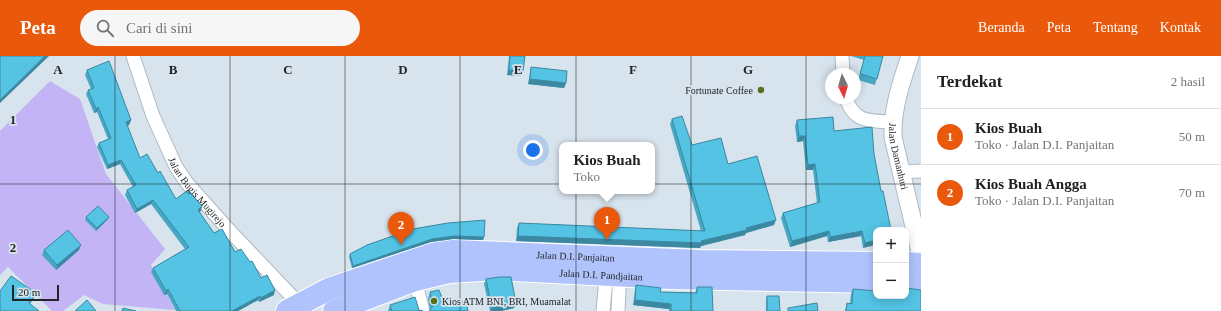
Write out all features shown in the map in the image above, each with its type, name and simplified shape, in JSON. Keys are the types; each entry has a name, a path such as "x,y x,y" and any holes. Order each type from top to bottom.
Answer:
{"highway":[{"name":"Jalan D.I. Panjaitan","path":"294,308 329,289 433,254 453,251 614,266 873,263"},
{"path":"909,263 921,264"},
{"name":"Jalan D.I. Pandjaitan","path":"334,311 415,280 449,272 496,269 614,266 670,278 873,282"},
{"path":"909,282 921,282"}],"street":[{"name":"Jalan Bugis Mugirejo","path":"132,56 153,116 176,167 187,183 294,308"},
{"path":"842,56 842,68"},
{"name":"Jalan Damanhuri","path":"910,56 898,95 893,122 894,137 921,256"},
{"path":"848,104 856,116 870,121 893,122"},
{"path":"902,172 921,171"},
{"path":"603,311 614,266"},
{"path":"614,266 618,311"},
{"path":"415,280 423,311"}],"shaded area":[{"path":"50,81 80,99 106,174 165,249 151,265 175,310 103,304 84,295 63,311 52,311 8,267 0,275 0,131"}],"building":[{"path":"0,56 45,56 0,100"},
{"path":"510,56 525,56 523,71 509,70"},
{"path":"865,56 883,56 877,79 861,74"},
{"path":"109,61 131,120 126,122 140,158 147,154 158,173 160,171 176,199 188,190 202,206 198,210 214,233 222,229 235,252 241,249 250,262 252,261 261,278 267,275 275,290 232,311 180,311 168,289 166,291 153,268 189,247 153,200 137,209 127,190 136,185 121,160 108,165 99,143 111,138 98,107 96,109 88,90 94,88 87,70"},
{"path":"531,67 567,71 566,83 530,79"},
{"path":"682,116 692,145 721,138 728,164 757,156 776,220 746,228 747,230 701,241 702,243 518,236 519,223 705,231 672,119"},
{"path":"833,117 834,131 872,127 874,154 881,191 883,191 890,227 873,227 873,241 865,243 862,231 830,237 829,231 792,241 783,213 820,202 815,164 808,165 805,136 799,136 797,120"},
{"path":"98,206 109,217 97,228 86,217"},
{"path":"485,220 484,237 454,236 432,239 353,266 350,254 367,245 413,229 448,223"},
{"path":"68,230 81,245 57,265 44,250"},
{"path":"11,276 36,293 29,303 39,311 0,311 0,291"},
{"path":"511,277 516,303 492,308 486,279"},
{"path":"636,285 661,288 660,292 697,293 697,287 712,287 713,311 671,311 671,304 635,300"},
{"path":"909,288 921,290 921,311 846,311 847,303 852,304 853,289 873,291 873,299 909,299"},
{"path":"439,290 445,305 466,301 468,311 429,311 433,306 430,292"},
{"path":"767,296 779,296 780,311 767,311"},
{"path":"415,297 419,310 423,311 392,311 390,305"},
{"path":"87,300 96,311 75,311"},
{"path":"817,303 818,311 788,311 788,308"},
{"path":"123,308 136,311 122,311"}],"place":[{"name":"Fortunate Coffee","path":"761,90"},
{"name":"Kios Buah","path":"607,240"},
{"name":"Kios Buah Angga","path":"401,245"},
{"name":"Kios ATM BNI, BRI, Muamalat","path":"434,301"}]}
